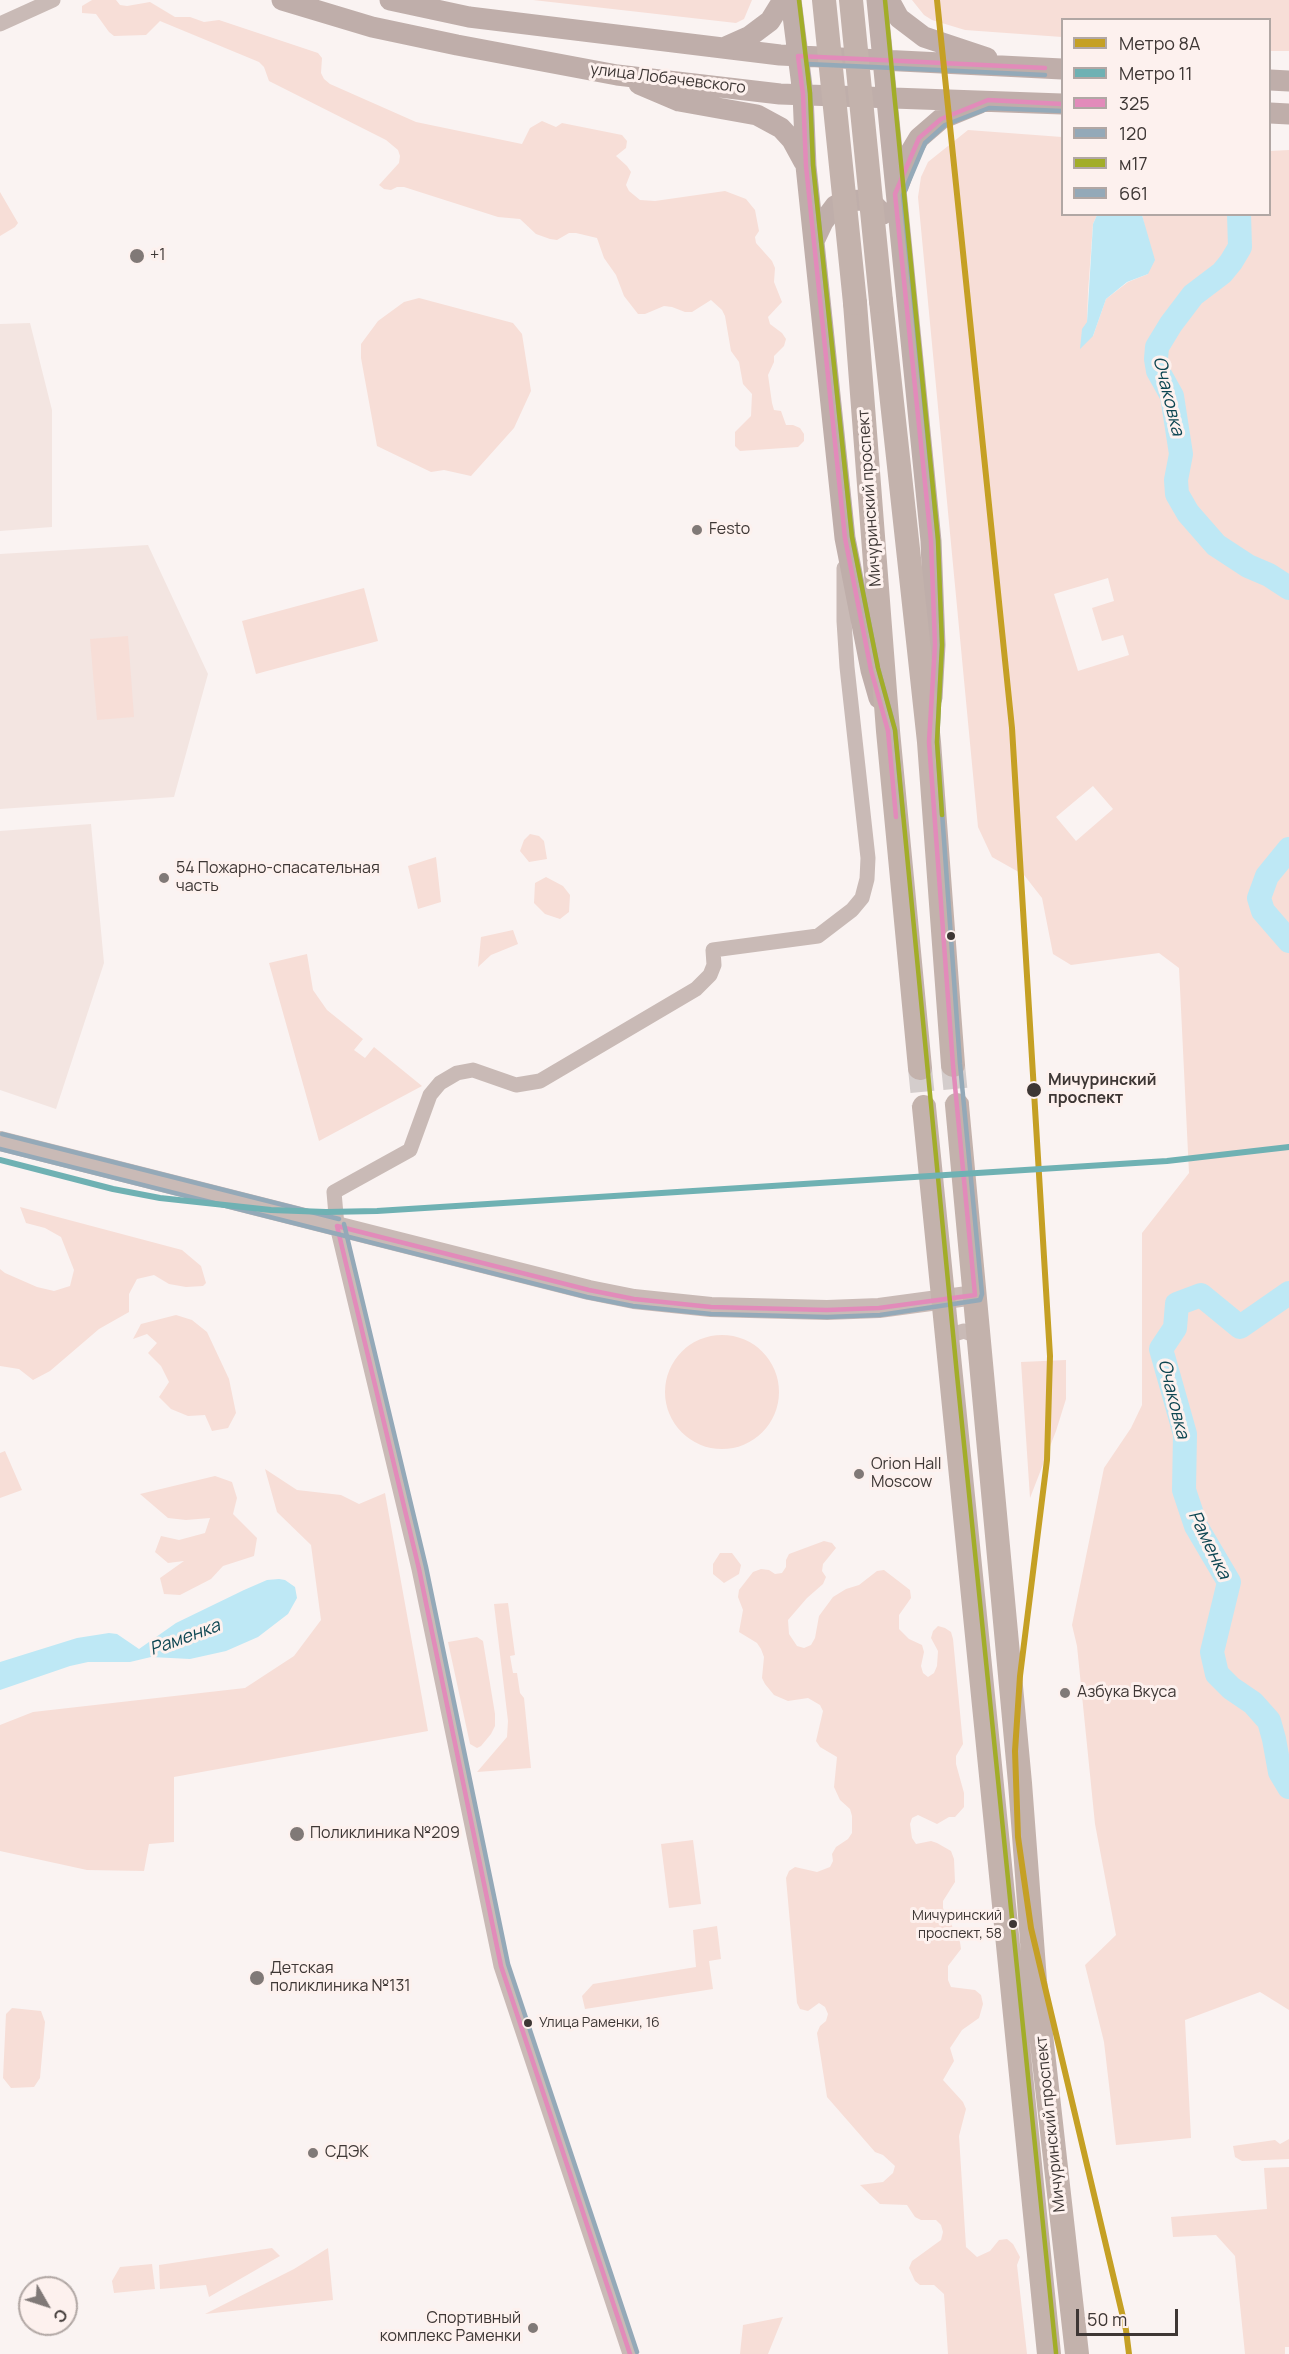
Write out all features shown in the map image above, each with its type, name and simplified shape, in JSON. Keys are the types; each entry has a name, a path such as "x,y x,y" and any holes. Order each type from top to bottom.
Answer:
{"main road":[{"name":"улица Лобачевского","path":"282,0 372,27 617,75 803,94 1061,104"},
{"path":"390,0 469,17 798,56 1061,69"},
{"path":"723,48 750,36 770,21 783,0"},
{"path":"791,0 803,94 806,166 845,538 871,670 888,731"},
{"name":"Мичуринский проспект","path":"824,0 855,303 888,731 920,1068"},
{"name":"Мичуринский проспект","path":"851,0 929,742 953,1065"},
{"path":"877,0 931,541 935,645 929,742"},
{"path":"889,0 899,18 924,37 1016,67"},
{"path":"617,75 679,101 757,115 781,129 792,140 806,166"},
{"path":"1271,80 1289,81"},
{"path":"896,194 904,168 920,138 941,119 987,100"},
{"path":"1271,113 1289,114"},
{"path":"815,238 835,206 853,199 872,204 901,235"},
{"name":"Мичуринский проспект","path":"957,1105 1020,1783 1035,1980 1077,2354"},
{"name":"Мичуринский проспект","path":"924,1107 1049,2354"}],"street":[{"path":"0,24 53,0"},
{"path":"630,2354 501,1966 417,1560 337,1226 334,1192 410,1150 430,1095 440,1083 457,1073 473,1070 516,1085 540,1081 696,989 710,975 714,965 713,950 818,936 842,920 862,898 867,879 868,858 844,621 845,538"},
{"path":"0,1141 589,1290 634,1299 711,1307 771,1310 879,1308 975,1295"},
{"path":"948,1349 950,1338 964,1331 974,1335 980,1345"}],"shaded area":[{"path":"92,0 116,0 120,5 127,6 150,2 175,17 190,17 204,22 219,20 318,53 322,58 321,73 330,84 416,122 522,144 530,128 542,121 556,127 562,123 622,135 627,141 626,148 616,156 631,172 626,185 629,191 640,200 655,201 725,191 746,199 755,210 759,231 755,237 756,243 772,261 775,268 774,282 782,302 768,317 770,324 786,339 784,346 774,356 774,362 768,375 772,403 774,410 781,411 786,425 800,428 804,434 804,441 798,447 740,451 735,446 735,432 751,416 752,394 743,384 739,362 731,351 725,316 711,300 692,312 664,306 645,314 638,314 624,296 616,275 604,258 597,238 569,233 557,240 550,239 536,234 520,219 498,217 404,187 384,189 379,185 399,163 400,156 398,150 386,140 269,81 264,67 259,62 160,21 146,35 114,36 96,14 82,13 82,6"},
{"path":"533,0 752,0 744,19 736,23"},
{"path":"912,0 1289,0 1289,51 1271,51 1271,18 1061,18 1061,37 965,30 932,20 924,15"},
{"path":"968,130 1061,137 1061,216 1097,216 1093,224 1087,322 1093,336 1106,299 1128,282 1148,274 1146,232 1142,216 1271,216 1271,151 1289,150 1289,2010 1260,1992 1185,2020 1191,2138 1116,2145 1104,2042 1085,1965 1116,1935 1095,1824 1077,1646 1072,1625 1104,1468 1131,1428 1142,1405 1142,1233 1189,1173 1179,968 1159,953 1071,965 1053,954 1042,898 1024,875 992,857 978,827 918,197 921,177 928,162","holes":["1108,578 1114,601 1092,608 1102,641 1123,635 1129,655 1078,671 1054,594","1093,786 1113,809 1076,841 1056,817"]},
{"path":"0,192 18,223 0,236"},
{"path":"419,298 513,323 522,334 531,391 514,428 471,476 444,470 431,472 377,446 361,358 361,344 378,321 404,302"},
{"path":"30,323 52,410 52,527 0,531 0,324"},
{"path":"148,545 208,674 174,797 0,809 0,554"},
{"path":"364,588 378,641 256,674 242,621"},
{"path":"128,636 134,717 97,720 90,639"},
{"path":"91,824 104,963 56,1109 0,1090 0,831"},
{"path":"530,834 539,836 544,841 547,859 529,862 520,851 524,840"},
{"path":"436,857 441,902 418,909 408,866"},
{"path":"546,877 563,886 570,895 569,912 560,919 545,914 534,903 535,883"},
{"path":"513,930 518,944 491,955 478,967 481,937"},
{"path":"307,954 313,990 327,1010 363,1039 354,1050 365,1058 374,1047 422,1086 319,1141 269,963"},
{"path":"20,1207 182,1250 201,1266 206,1283 203,1286 186,1287 169,1284 154,1275 137,1279 129,1294 129,1312 99,1329 50,1371 33,1380 19,1369 0,1366 0,1269 37,1287 54,1291 70,1286 74,1270 61,1237 45,1228 26,1223"},
{"path":"176,1315 192,1320 207,1332 229,1379 236,1413 228,1428 212,1431 205,1415 188,1416 171,1409 159,1397 169,1382 161,1366 148,1353 157,1343 147,1334 133,1339 141,1324"},
{"path":"722,1335 744,1339 762,1352 775,1370 779,1392 775,1414 762,1432 744,1445 722,1449 700,1445 682,1432 669,1414 665,1392 669,1370 682,1352 700,1339"},
{"path":"1066,1360 1066,1399 1030,1498 1021,1362"},
{"path":"5,1451 22,1490 0,1498 0,1453"},
{"path":"265,1469 297,1490 341,1495 359,1504 385,1493 428,1731 174,1777 174,1842 149,1844 144,1871 87,1870 0,1851 0,1725 33,1712 245,1688 294,1656 321,1620 311,1545 277,1512"},
{"path":"215,1476 232,1482 237,1498 233,1514 257,1538 254,1556 223,1566 211,1579 180,1595 164,1594 160,1578 184,1561 168,1563 155,1552 161,1536 179,1540 205,1533 210,1518 186,1520 168,1518 140,1494"},
{"path":"824,1541 832,1543 836,1548 823,1564 822,1571 826,1577 823,1584 788,1620 789,1634 797,1646 804,1648 811,1645 815,1638 819,1616 833,1597 846,1589 859,1585 877,1571 884,1570 910,1590 911,1598 899,1615 899,1629 909,1639 922,1645 924,1652 921,1666 923,1673 928,1677 934,1673 937,1666 938,1651 931,1638 933,1631 938,1626 945,1628 951,1632 953,1639 963,1744 956,1756 956,1764 964,1793 964,1807 955,1817 949,1817 937,1824 918,1815 912,1818 910,1824 912,1838 916,1844 931,1841 951,1851 954,1859 955,1882 943,1901 943,1908 960,1942 961,1949 948,1966 948,1980 951,1987 975,1990 981,1995 983,2004 979,2018 962,2030 950,2048 954,2061 943,2080 963,2102 966,2109 959,2136 966,2247 977,2257 990,2251 999,2240 1007,2239 1013,2244 1020,2257 1017,2265 1027,2354 948,2354 944,2294 934,2285 920,2285 915,2281 909,2268 912,2261 941,2240 943,2232 941,2225 936,2220 921,2220 915,2217 907,2205 880,2204 860,2185 883,2182 893,2173 895,2166 883,2155 875,2152 827,2097 817,2033 828,2014 825,2007 819,2003 808,2011 800,2009 797,2003 786,1878 789,1871 795,1867 817,1872 830,1867 833,1861 832,1854 836,1847 848,1839 852,1833 852,1816 850,1809 840,1800 834,1787 837,1757 820,1747 816,1741 823,1711 820,1705 808,1698 788,1701 774,1695 765,1684 762,1678 764,1657 761,1649 757,1643 739,1632 743,1610 738,1597 739,1590 753,1572 761,1569 775,1574 782,1573 789,1554"},
{"path":"720,1553 732,1553 741,1565 739,1574 724,1583 713,1574 713,1564"},
{"path":"508,1603 515,1655 510,1656 513,1673 517,1673 520,1693 524,1698 531,1768 477,1772 507,1737 508,1721 494,1604"},
{"path":"477,1637 483,1641 495,1726 491,1734 477,1748 470,1744 448,1642"},
{"path":"693,1840 701,1904 669,1908 661,1844"},
{"path":"717,1926 721,1959 709,1961 713,1989 585,2009 582,1996 593,1984 696,1967 693,1930"},
{"path":"12,2008 41,2011 45,2022 40,2078 34,2087 11,2088 3,2078 6,2014"},
{"path":"1289,2139 1289,2159 1242,2161 1235,2157 1233,2146 1275,2140 1280,2144"},
{"path":"1289,2167 1289,2347 1285,2347 1285,2354 1245,2354 1235,2256 1216,2235 1173,2237 1171,2217 1267,2209 1264,2168"},
{"path":"272,2248 280,2256 209,2297 206,2285 160,2289 159,2265"},
{"path":"328,2248 333,2300 205,2314 294,2269"},
{"path":"152,2264 155,2289 114,2293 112,2281 120,2267"},
{"path":"783,2317 768,2354 740,2354 743,2325"}],"water":[{"path":"1097,216 1142,216 1155,260 1148,274 1127,282 1106,299 1093,336 1080,349 1082,329 1087,322 1093,224"},
{"path":"279,1579 295,1587 297,1598 288,1614 258,1637 226,1651 190,1659 151,1657 130,1662 88,1662 0,1690 0,1662 77,1638 109,1633 117,1634 139,1649 176,1623 267,1580"}],"waterway":[{"name":"Очаковка","path":"1239,216 1240,247 1222,273 1193,295 1171,324 1157,347 1156,359 1158,371 1172,396 1181,454 1176,480 1177,494 1188,513 1216,545 1248,566 1269,575 1289,588"},
{"name":"Очаковка","path":"1289,849 1267,876 1259,898 1263,911 1289,941"},
{"name":"Раменка","path":"1289,1293 1240,1327 1201,1295 1177,1304 1175,1328 1161,1349 1185,1434 1184,1490 1196,1526 1229,1582 1212,1652 1217,1674 1231,1688 1253,1703 1269,1721 1280,1772 1289,1787"}],"tunnel":[{"path":"953,1065 957,1105"},
{"path":"920,1068 924,1107"}],"metro line":[{"name":"8А","path":"937,0 1012,728 1050,1356 1047,1460 1020,1676 1015,1751 1018,1837 1031,1928 1126,2330 1129,2354"},
{"name":"11","path":"0,1160 113,1189 160,1198 271,1210 326,1212 377,1211 1167,1161 1289,1147"}],"transit line":[{"name":"м17","path":"799,0 810,93 813,165 852,537 878,668 895,730 957,1375 1056,2353"},
{"name":"м17","path":"885,0 938,540 942,645 937,742 942,815"},
{"name":"325","path":"896,817 888,731 871,670 845,538 806,166 803,94 798,56 1045,68"},
{"name":"120","path":"903,816 895,730 878,668 852,537 813,165 807,64 1045,75"},
{"name":"325","path":"337,1226 589,1290 634,1299 711,1307 827,1310 879,1308 975,1295 953,1065 929,742 935,645 931,541 895,194 919,138 941,119 988,100 1061,104"},
{"name":"120","path":"0,1149 587,1297 633,1306 711,1314 827,1317 880,1315 980,1300 982,1294 960,1064 937,742 942,645 938,541 903,195 925,143 945,125 989,108 1061,111"},
{"name":"661","path":"2,1134 339,1219"},
{"name":"661","path":"344,1224 426,1567 508,1964 637,2352"},
{"name":"325","path":"337,1226 419,1569 501,1966 630,2354"}],"place":[{"name":"+1","path":"137,256"},
{"name":"Festo","path":"697,530"},
{"name":"54 Пожарно-спасательная часть","path":"164,878"},
{"name":"Мичуринский проспект","path":"1034,1090"},
{"name":"Orion Hall Moscow","path":"859,1474"},
{"name":"Азбука Вкуса","path":"1065,1693"},
{"name":"Поликлиника №209","path":"297,1834"},
{"name":"Мичуринский проспект, 58","path":"1013,1924"},
{"name":"Детская поликлиника №131","path":"257,1978"},
{"name":"Улица Раменки, 16","path":"528,2023"},
{"name":"СДЭК","path":"313,2153"},
{"name":"Спортивный комплекс Раменки","path":"533,2328"}]}
